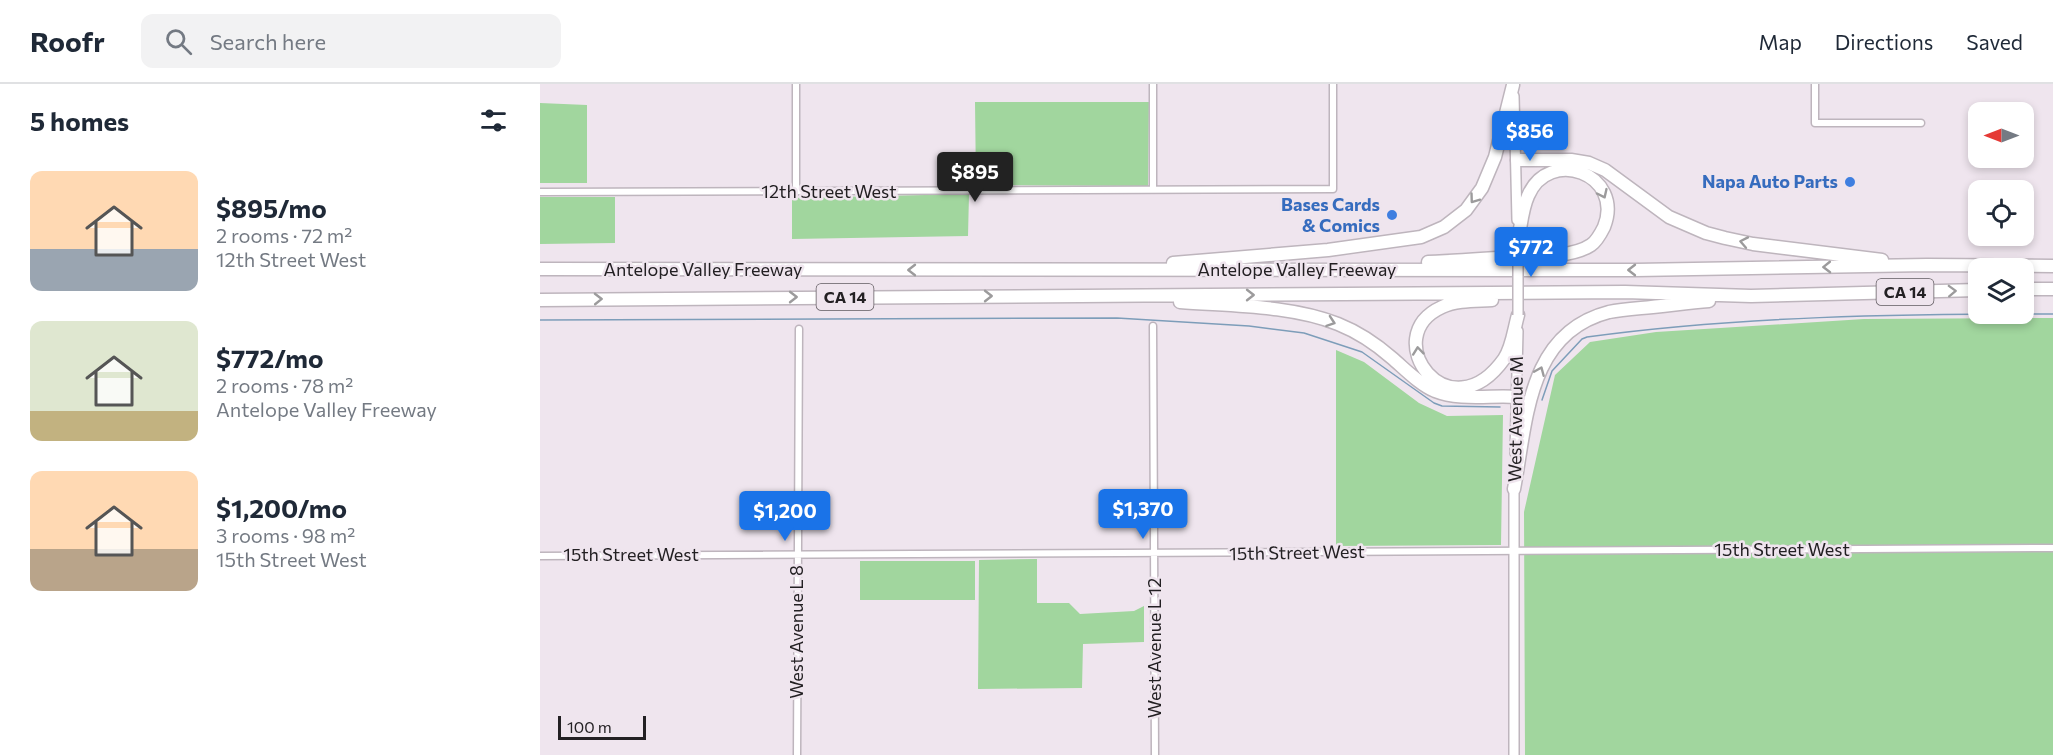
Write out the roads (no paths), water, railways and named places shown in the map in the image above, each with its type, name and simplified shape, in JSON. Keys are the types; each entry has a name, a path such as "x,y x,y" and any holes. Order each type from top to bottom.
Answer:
{"highway":[{"path":"1096,270 1328,250 1406,240 1434,232 1466,210 1482,188 1495,157 1513,85"},
{"path":"1516,160 1570,160 1589,163 1605,170 1669,217 1725,238 1753,244 1927,265"},
{"path":"1329,270 1574,252 1591,245 1601,234 1608,217 1608,207 1601,187 1588,175 1570,170 1555,171 1543,176 1527,197 1518,240"},
{"name":"Antelope Valley Freeway","path":"540,269 1636,270 1927,265 2053,266"},
{"path":"2034,289 2053,289"},
{"name":"Antelope Valley Freeway","path":"540,300 1625,292 1750,296 1968,290"},
{"path":"1518,315 1505,358 1489,375 1471,386 1453,388 1443,385 1428,375 1419,360 1417,341 1422,325 1431,313 1444,306 1458,303 1625,292"},
{"path":"1150,296 1173,302 1293,312 1316,317 1344,327 1372,342 1435,391 1448,395 1517,397"},
{"path":"1514,489 1533,387 1545,359 1565,335 1585,322 1611,312 1750,296"}],"main road":[{"name":"West Avenue M","path":"1513,85 1518,240 1514,489 1514,755"}],"street":[{"path":"796,84 796,192"},
{"path":"1153,84 1153,189"},
{"name":"12th Street West","path":"540,192 1333,189 1333,84"},
{"path":"1815,84 1815,123 1921,123"},
{"name":"West Avenue L 12","path":"1153,326 1155,755"},
{"name":"West Avenue L 8","path":"797,755 800,329"},
{"name":"15th Street West","path":"540,556 2053,548"}],"waterway":[{"path":"1542,400 1552,371 1582,339 1587,337 1761,320 2053,314"},
{"path":"540,320 1117,318 1249,326 1304,333 1362,352 1434,403 1442,406 1500,407"}],"place":[{"name":"Napa Auto Parts","path":"1850,182"},
{"name":"Bases Cards & Comics","path":"1392,215"}]}
